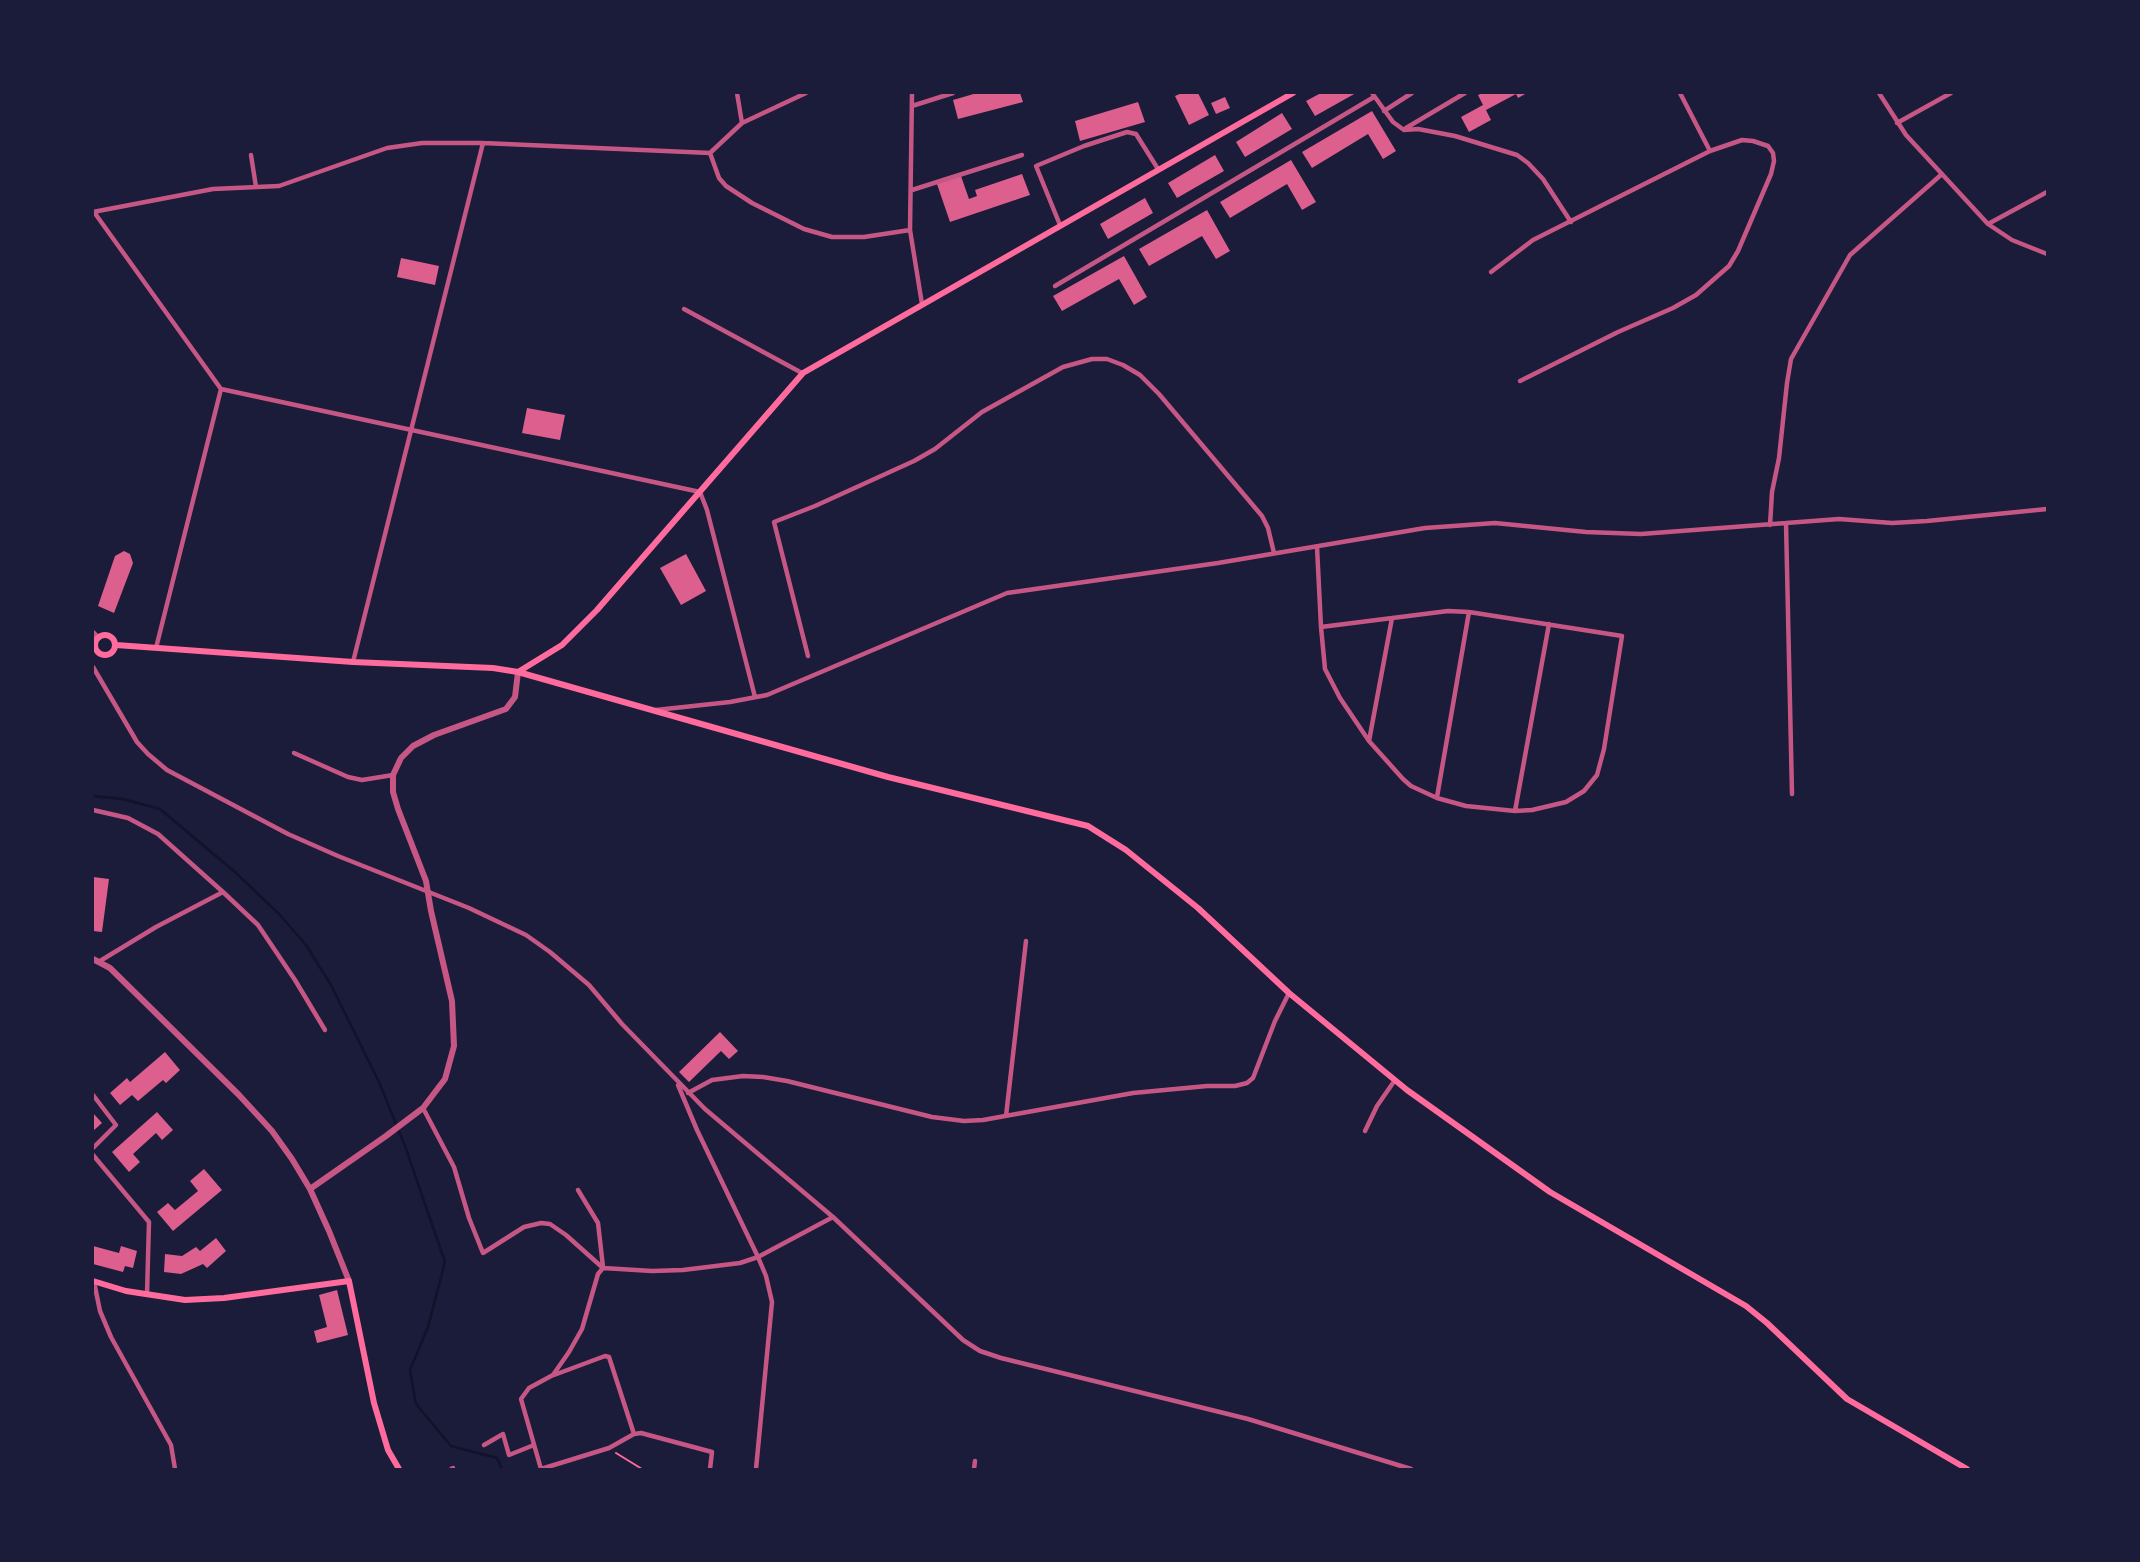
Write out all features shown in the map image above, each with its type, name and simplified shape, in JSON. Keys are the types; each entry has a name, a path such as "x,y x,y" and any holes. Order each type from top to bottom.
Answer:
{"main road":[{"path":"518,672 548,655 578,630 803,373 1293,93"},
{"path":"108,635 116,645 114,651 102,655 94,651 95,636 108,635"},
{"path":"116,645 353,662 493,668 518,672 888,777 1088,826 1126,850 1198,908 1290,993 1395,1080 1550,1192 1746,1306 1847,1399 1967,1469"},
{"path":"93,1281 147,1295 185,1300 214,1299 349,1281 374,1403 388,1450 400,1469"}],"street":[{"path":"737,93 742,123"},
{"path":"755,698 708,510 700,492 221,389 93,212 214,189 279,186 405,144 483,143 710,153 742,123 806,93"},
{"path":"912,93 910,230 922,304"},
{"path":"912,106 953,93"},
{"path":"1384,111 1412,93"},
{"path":"1404,130 1465,93"},
{"path":"1680,93 1710,151"},
{"path":"1879,93 1897,123 1988,224 2012,240 2047,254"},
{"path":"1897,123 1951,93"},
{"path":"1055,286 1373,95 1393,122 1404,130 1418,129 1455,136 1517,155 1543,179 1571,222"},
{"path":"1060,225 1036,166 1083,146 1127,132 1136,134 1158,169"},
{"path":"1491,272 1533,240 1710,151 1742,140 1768,146 1773,153 1771,174 1730,265 1696,295 1673,308 1520,381"},
{"path":"353,662 483,143"},
{"path":"710,153 719,178 726,186 752,203 804,229 832,237 863,237 910,230"},
{"path":"251,155 256,187"},
{"path":"912,190 1022,155"},
{"path":"1770,525 1772,492 1779,458 1791,359 1850,255 1942,174"},
{"path":"1988,224 2047,192"},
{"path":"684,309 803,373"},
{"path":"808,656 774,522 914,461 935,449 982,412 1063,367 1092,359 1107,359 1123,365 1159,394 1262,516 1268,528 1273,553"},
{"path":"156,649 221,389"},
{"path":"655,710 755,698 1007,593 1218,564 1424,528 1495,523 1611,534 1839,519 1915,522 2047,509"},
{"path":"1786,523 1792,794"},
{"path":"1317,547 1321,627 1325,669 1340,698 1369,741 1411,786 1437,798 1466,806 1532,810 1566,802 1584,791 1597,775 1604,749 1622,635 1448,611 1321,627"},
{"path":"1437,798 1469,612"},
{"path":"1369,741 1392,618"},
{"path":"1515,811 1549,624"},
{"path":"93,667 137,742 167,769 288,834 428,891 526,935 550,952 589,985 688,1093 833,1217 963,1340 980,1351 1248,1419 1411,1469"},
{"path":"310,1189 411,1118 423,1108 445,1079 454,1046 452,1002 430,911 423,869 393,792 393,775 401,758 413,746 434,735 506,709 515,697 518,672"},
{"path":"294,753 348,777 362,780 393,775"},
{"path":"93,810 108,811 128,818 158,834 258,925 325,1030"},
{"path":"96,960 223,892"},
{"path":"1006,1116 1026,942"},
{"path":"96,960 110,968 239,1096 292,1159 310,1189 349,1281"},
{"path":"688,1093 712,1080 743,1076 787,1081 932,1117 964,1121 1133,1093 1235,1086 1247,1083 1252,1078 1275,1021 1290,993"},
{"path":"1365,1131 1377,1106 1395,1080"},
{"path":"676,1081 758,1256 772,1302 756,1469"},
{"path":"93,1096 116,1125 93,1148"},
{"path":"423,1108 454,1167 483,1253 524,1227 541,1223 550,1224 566,1235 603,1268 652,1272 683,1270 740,1263 833,1217"},
{"path":"93,1155 149,1222 147,1295"},
{"path":"553,1375 582,1329 598,1274 603,1268 598,1223 578,1189"},
{"path":"93,1281 100,1311 111,1337 171,1445 175,1469"},
{"path":"634,1434 609,1357 605,1356 553,1375 529,1388 520,1399 541,1469 609,1448 641,1433 712,1452 710,1469"},
{"path":"484,1445 503,1434 509,1455 534,1445"},
{"path":"974,1469 975,1461"}],"path":[{"path":"609,1448 642,1469"}],"building":[{"path":"977,93 1020,93 1023,102 958,119 953,100"},
{"path":"1198,93 1209,115 1189,125 1175,96"},
{"path":"1321,93 1356,93 1315,116 1306,101"},
{"path":"1527,93 1518,98 1516,94 1486,110 1491,120 1469,132 1461,117 1483,105 1478,95"},
{"path":"1225,97 1230,108 1216,114 1211,103"},
{"path":"1138,102 1145,122 1080,141 1075,121"},
{"path":"1372,111 1396,151 1383,159 1368,134 1312,168 1302,152"},
{"path":"1282,113 1292,129 1245,157 1236,142"},
{"path":"1215,155 1224,171 1177,198 1168,183"},
{"path":"1291,160 1316,202 1302,210 1287,184 1230,218 1220,202"},
{"path":"1022,174 1030,195 950,222 937,184 961,176 969,199 977,196 975,190"},
{"path":"1145,198 1153,213 1108,239 1100,224"},
{"path":"1207,210 1230,251 1216,259 1202,236 1149,266 1139,249"},
{"path":"1124,256 1147,297 1134,305 1119,279 1062,311 1053,296"},
{"path":"401,258 439,266 435,285 397,277"},
{"path":"527,408 565,415 560,440 522,433"},
{"path":"124,551 130,554 133,563 114,613 98,606 115,556"},
{"path":"686,554 706,591 681,605 660,568"},
{"path":"93,877 109,879 102,932 93,931"},
{"path":"720,1032 738,1051 729,1059 721,1051 689,1082 679,1072"},
{"path":"165,1052 180,1070 166,1083 163,1080 138,1101 132,1095 120,1105 110,1093 127,1078 130,1082"},
{"path":"157,1112 173,1130 162,1140 156,1133 133,1154 140,1162 129,1172 112,1152"},
{"path":"93,1113 102,1123 93,1131"},
{"path":"204,1169 222,1190 173,1231 157,1212 168,1203 175,1210 198,1191 190,1181"},
{"path":"216,1238 226,1251 207,1268 203,1264 181,1274 164,1272 165,1254 182,1256 196,1247 200,1251"},
{"path":"93,1246 119,1253 121,1246 137,1251 133,1268 125,1266 123,1272 93,1264"},
{"path":"337,1290 348,1335 317,1343 314,1331 327,1327 319,1295"}],"waterway":[{"path":"93,796 123,799 160,809 235,872 280,915 306,945 331,985 379,1082 405,1146 445,1262 428,1327 410,1370 416,1404 451,1446 497,1458 502,1469"}]}
